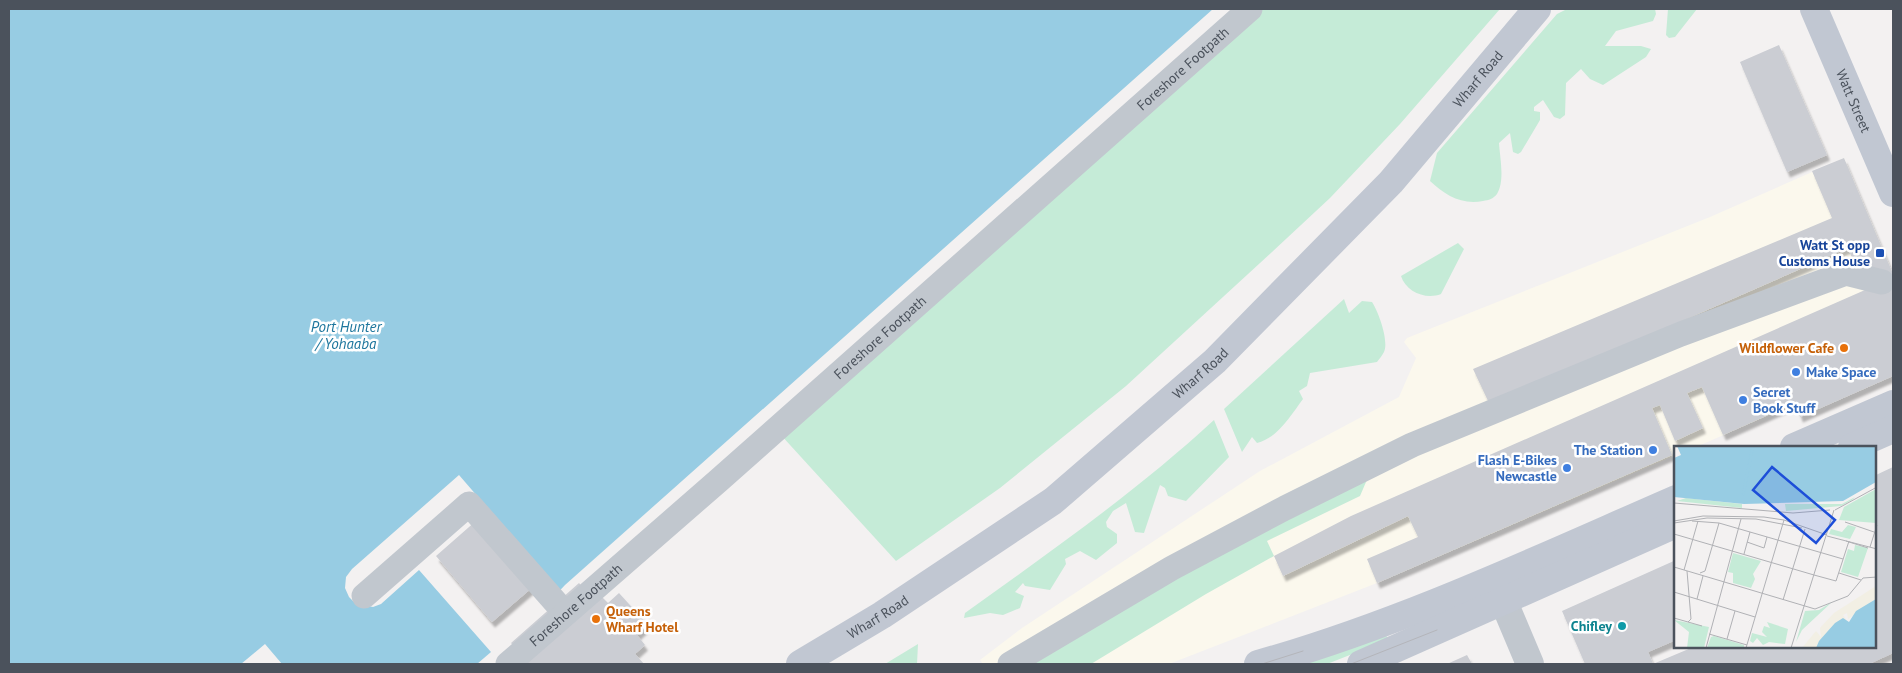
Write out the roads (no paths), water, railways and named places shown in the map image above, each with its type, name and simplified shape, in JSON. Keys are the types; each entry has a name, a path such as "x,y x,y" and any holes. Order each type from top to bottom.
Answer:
{"main road":[{"name":"Wharf Road","path":"800,664 882,615 1053,501 1215,361 1391,182 1537,9"},
{"name":"Watt Street","path":"1814,9 1893,193"},
{"path":"1796,446 1893,404"},
{"path":"1854,446 1893,429"},
{"path":"1258,664 1303,651 1433,605 1674,499"},
{"path":"1361,664 1674,525"}],"street":[{"name":"Foreshore Footpath","path":"508,664 725,475 1250,9"},
{"path":"1010,664 1172,568 1285,508 1412,445 1681,334 1846,273 1882,282"},
{"path":"364,596 469,504 566,613"},
{"path":"1503,600 1530,664"}],"water":[{"name":"Port Hunter / Yohaaba","path":"9,9 1213,9 565,585 512,641 484,664 9,664"}],"tram line":[{"path":"1351,664 1437,630"},
{"path":"1262,664 1303,651"}],"place":[{"name":"Watt St opp Customs House","path":"1880,253"},
{"name":"Wildflower Cafe","path":"1844,348"},
{"name":"Make Space","path":"1796,372"},
{"name":"Secret Book Stuff","path":"1743,400"},
{"name":"The Station","path":"1653,450"},
{"name":"Flash E-Bikes Newcastle","path":"1567,468"},
{"name":"Queens Wharf Hotel","path":"596,619"},
{"name":"Chifley","path":"1622,626"}]}
